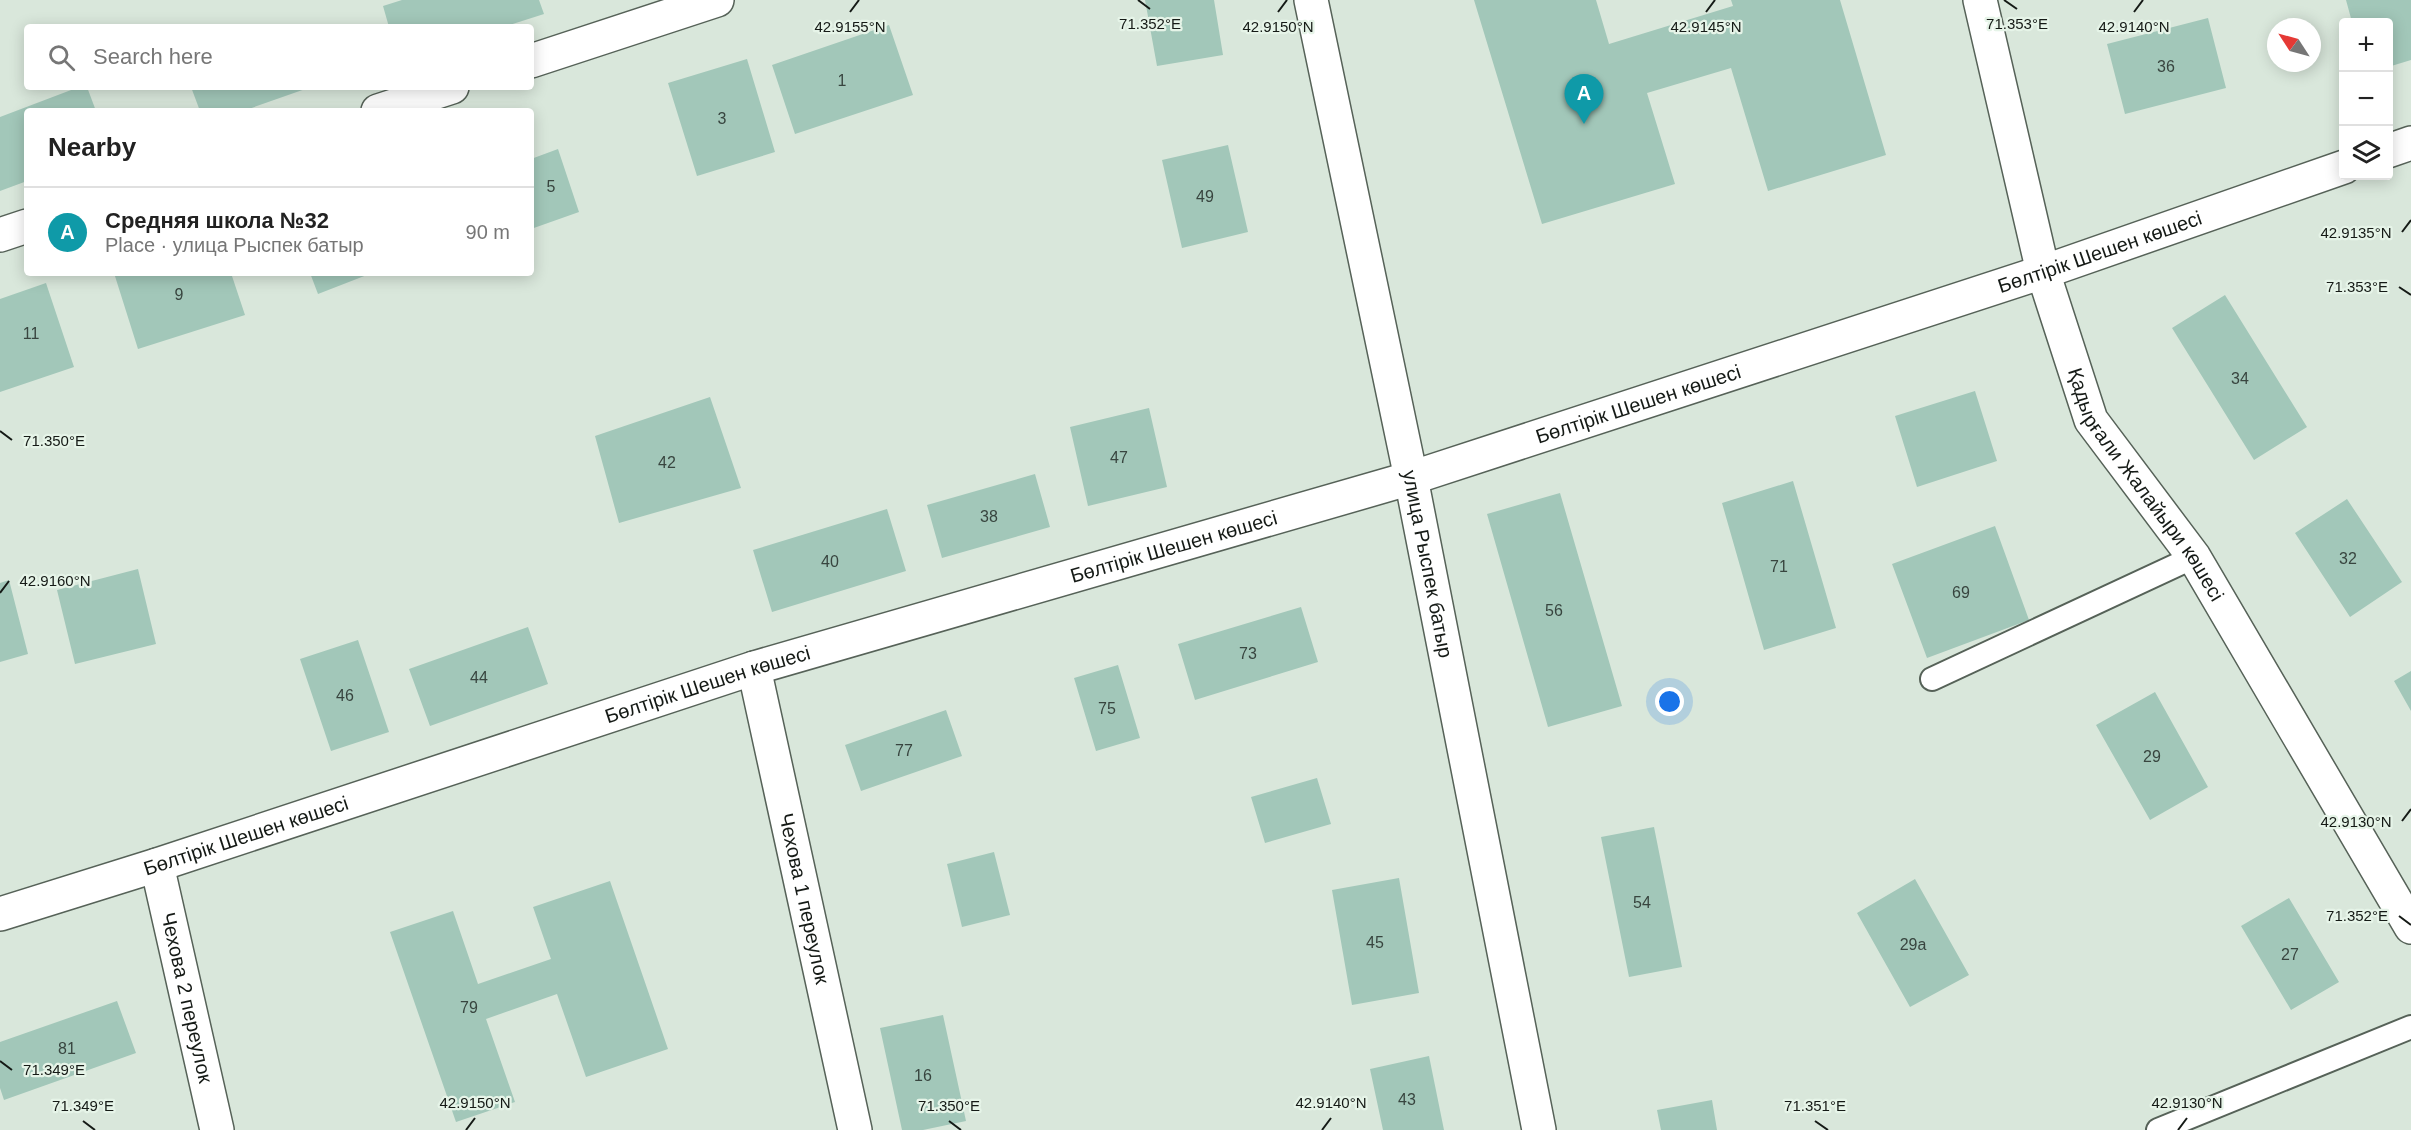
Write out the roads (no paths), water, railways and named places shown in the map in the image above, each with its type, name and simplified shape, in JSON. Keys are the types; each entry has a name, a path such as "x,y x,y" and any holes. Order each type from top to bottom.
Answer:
{"street":[{"path":"534,60 717,0"},
{"name":"улица Рыспек батыр","path":"1311,0 1411,478 1539,1130"},
{"name":"Қадырғали Жалайыри көшесі","path":"1980,0 2043,272 2091,420 2194,557 2411,927"},
{"path":"387,108 443,90"},
{"path":"2393,149 2411,143"},
{"name":"Бөлтірік Шешен көшесі","path":"0,914 157,865 754,668 1411,478 2043,272 2339,168"},
{"path":"0,235 24,227"},
{"name":"Чехова 1 переулок","path":"754,668 855,1130"},
{"name":"Чехова 2 переулок","path":"157,865 217,1130"}],"lane":[{"path":"1932,679 2194,557"},
{"path":"2158,1130 2411,1027"}],"place":[{"name":"Средняя школа №32","path":"1584,124"}]}
